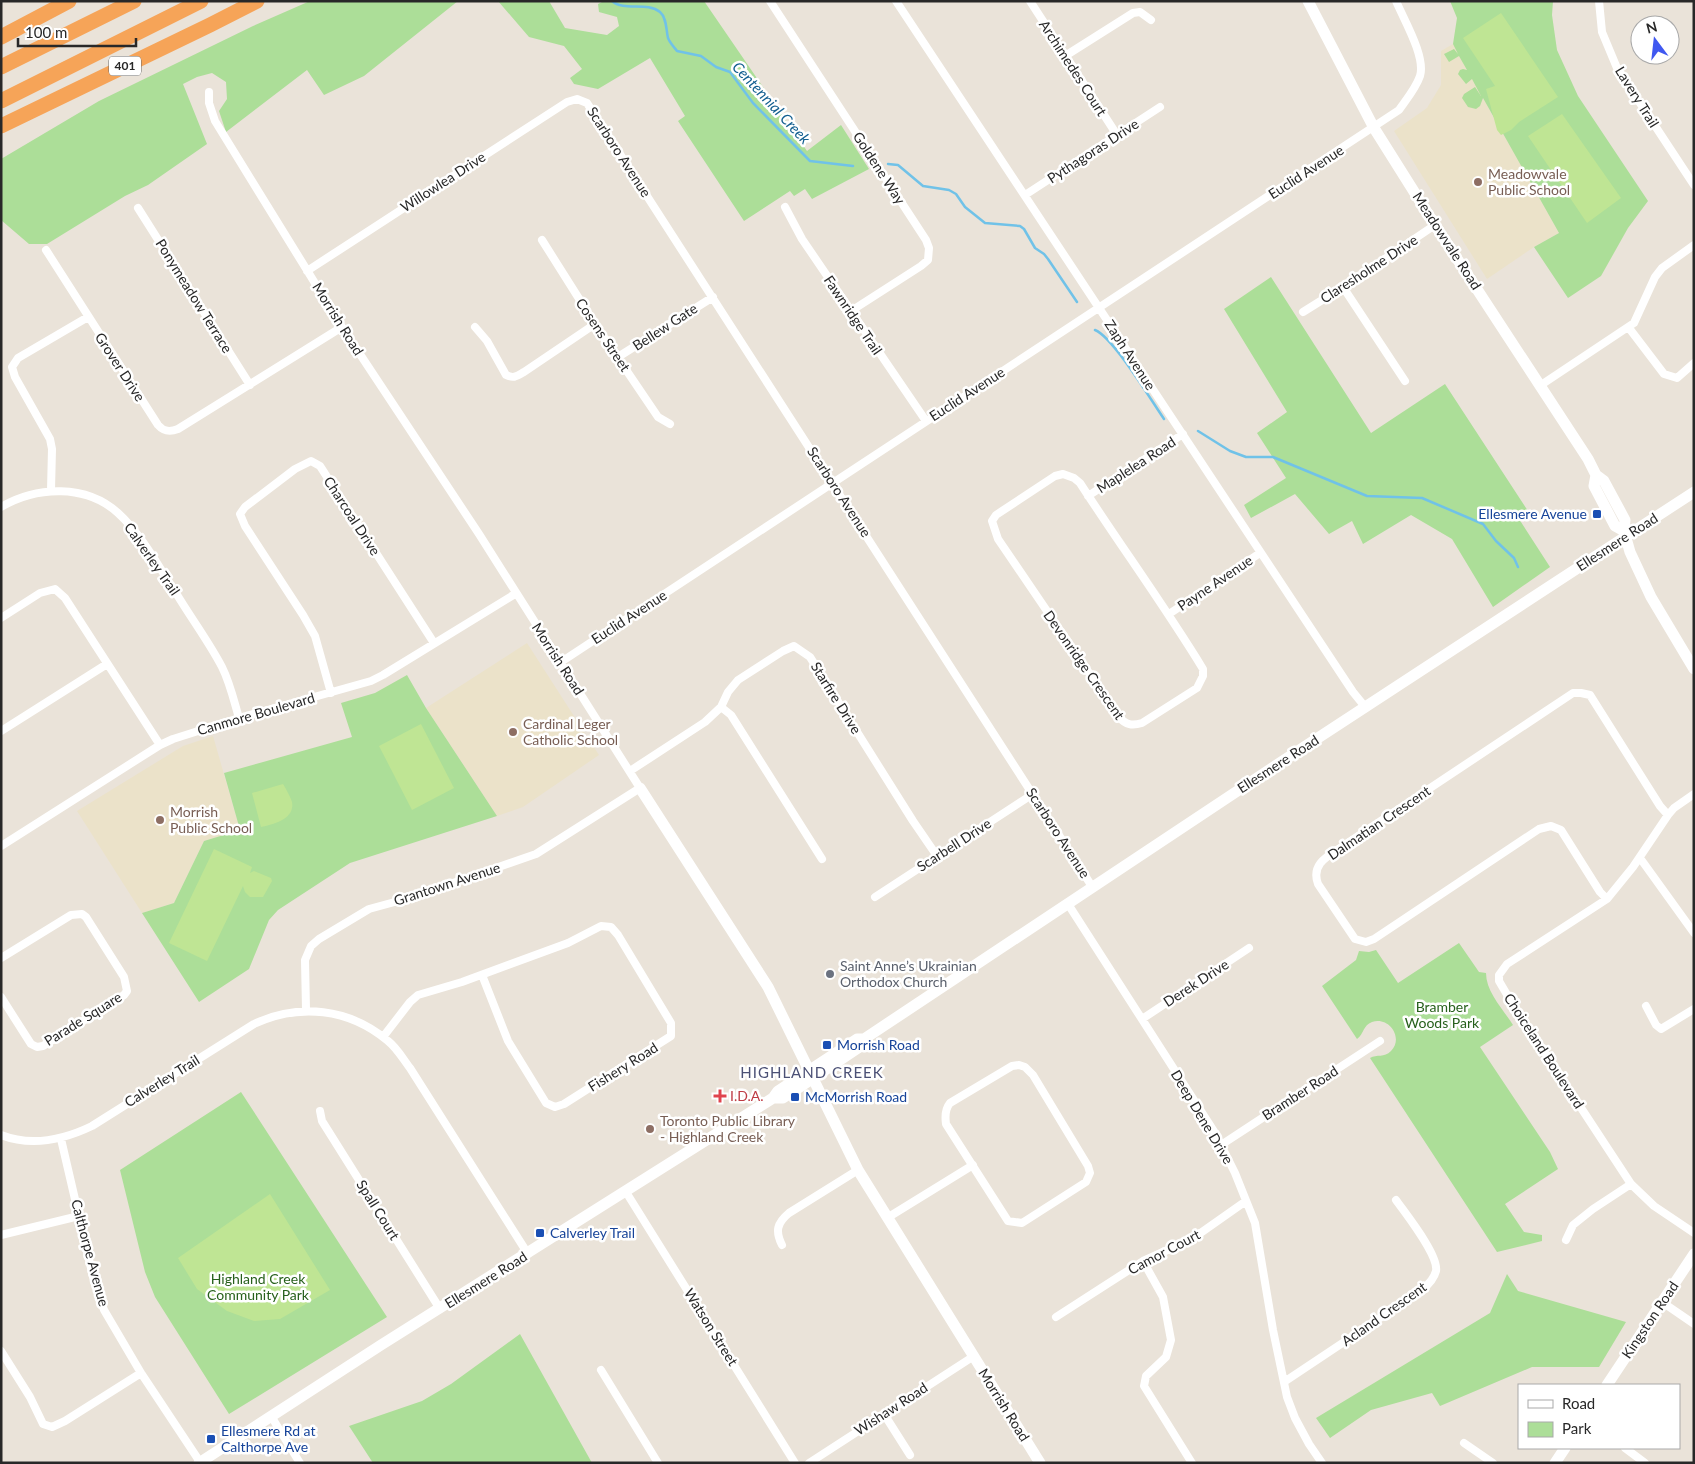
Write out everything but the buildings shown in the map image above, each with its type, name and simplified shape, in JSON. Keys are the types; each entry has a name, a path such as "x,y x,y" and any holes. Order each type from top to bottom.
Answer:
{"highway":[{"path":"1,37 69,1"},
{"path":"1,67 134,1"},
{"name":"401","path":"1,101 201,1"},
{"name":"401","path":"1,126 210,26 257,1"}],"main road":[{"name":"Meadowvale Road","path":"1308,1 1374,128 1435,225 1541,385 1588,459 1596,475 1604,481 1625,520 1625,533 1630,552 1651,597 1694,669"},
{"name":"Ellesmere Road","path":"199,1462 773,1098 783,1098 811,1075 861,1046 864,1039 1272,768 1366,708 1625,533 1694,492"},
{"name":"Morrish Road","path":"640,788 768,987 858,1170 1040,1463"},
{"name":"Kingston Road","path":"1608,1384 1694,1254"},
{"path":"1555,1463 1564,1449"}],"street":[{"name":"Goldene Way","path":"770,1 926,240 929,248 928,260 921,266 850,311"},
{"name":"Zaph Avenue","path":"896,1 1260,553 1353,692 1366,708"},
{"name":"Archimedes Court","path":"1030,1 1117,135"},
{"path":"1374,128 1399,110 1420,76 1421,65 1419,55 1396,1"},
{"name":"Lavery Trail","path":"1599,1 1602,32 1617,68 1694,185"},
{"path":"1065,56 1133,13 1140,12 1151,20"},
{"name":"Morrish Road","path":"209,92 209,103 215,121 307,271 479,534 515,594 562,662 640,788"},
{"name":"Willowlea Drive","path":"307,271 572,99 582,100"},
{"name":"Scarboro Avenue","path":"582,100 590,106 1093,888"},
{"name":"Pythagoras Drive","path":"1025,195 1160,107"},
{"name":"Euclid Avenue","path":"562,662 1374,128"},
{"name":"Fawnridge Trail","path":"785,207 802,239 926,422"},
{"name":"Ponymeadow Terrace","path":"138,208 250,385"},
{"name":"Claresholme Drive","path":"1303,312 1435,225"},
{"name":"Cosens Street","path":"542,240 594,324 658,417 670,424"},
{"path":"1541,385 1629,328 1634,323 1655,277 1662,268 1694,245"},
{"path":"46,250 88,317"},
{"path":"1343,287 1405,381"},
{"name":"Bellew Gate","path":"618,357 713,297"},
{"name":"Grover Drive","path":"51,490 52,447 50,437 15,377 12,367 18,358 88,317 162,430 167,431 178,429 342,327"},
{"path":"476,327 487,341 506,375 512,378 524,372 594,324"},
{"path":"1629,328 1664,374 1677,378 1694,363"},
{"name":"Maplelea Road","path":"1088,496 1183,434"},
{"name":"Charcoal Drive","path":"331,693 315,636 245,526 240,514 245,507 295,469 311,461 320,466 434,643"},
{"name":"Devonridge Crescent","path":"1063,474 1074,478 1169,614 1203,668 1201,682 1196,688 1142,723 1133,725 1124,723 1021,575 998,539 992,521 996,515 1055,476 1063,474"},
{"name":"Calverley Trail","path":"1,506 24,495 51,490 67,491 94,498 117,512 137,534 222,666 239,718"},
{"name":"Payne Avenue","path":"1169,614 1260,553"},
{"path":"1,618 40,593 55,589 65,598 160,745"},
{"name":"Canmore Boulevard","path":"1,846 160,745 183,735 359,685 383,676 515,594"},
{"name":"Starfire Drive","path":"630,771 705,722 721,707 728,692 738,680 794,646 810,657 912,821 936,856"},
{"path":"1,731 107,664"},
{"name":"Dalmatian Crescent","path":"1606,898 1600,892 1561,830 1551,826 1539,829 1370,941 1355,939 1318,884 1315,876 1320,862 1573,693 1590,695 1668,816"},
{"path":"721,707 731,715 822,859"},
{"name":"Grantown Avenue","path":"306,1010 305,960 311,946 319,939 369,909 413,897 536,854 640,788"},
{"name":"Scarbell Drive","path":"875,897 1033,794"},
{"name":"Choiceland Boulevard","path":"1694,794 1674,808 1640,858 1606,898 1507,964 1501,970 1499,978 1508,998 1631,1184 1654,1206 1694,1234"},
{"path":"1640,858 1694,933"},
{"name":"Deep Dene Drive","path":"1068,904 1221,1145 1235,1173 1255,1223 1273,1330 1287,1398 1295,1418 1322,1463"},
{"name":"Parade Square","path":"1,958 71,916 82,914 86,917 124,977 127,991 124,995 43,1046 37,1047 31,1044 1,997"},
{"name":"Fishery Road","path":"383,1037 410,1002 418,995 482,975 568,943 601,926 611,927 618,935 671,1023 671,1036 564,1104 555,1107 546,1103 516,1057 482,975"},
{"name":"Derek Drive","path":"1142,1019 1249,948"},
{"path":"1646,1006 1656,1025 1661,1029 1694,1009"},
{"name":"Calverley Trail","path":"1,1135 23,1140 43,1141 61,1139 92,1126 254,1024 280,1014 306,1010 336,1014 369,1027 396,1049 528,1254"},
{"name":"Bramber Road","path":"1221,1145 1380,1040"},
{"path":"1019,1065 1026,1067 1033,1075 1088,1166 1090,1173 1086,1182 1022,1224 1008,1221 972,1165 946,1124 945,1117 948,1106 1012,1066 1019,1065"},
{"name":"Spall Court","path":"320,1111 322,1121 440,1309"},
{"name":"Calthorpe Avenue","path":"61,1139 94,1281 104,1310 199,1462"},
{"path":"887,1218 972,1165"},
{"path":"782,1246 777,1236 777,1228 781,1220 858,1170"},
{"path":"1566,1240 1572,1225 1631,1184"},
{"name":"Watson Street","path":"626,1192 795,1463"},
{"name":"Acland Crescent","path":"1284,1382 1422,1290 1434,1276 1436,1266 1430,1250 1396,1200"},
{"name":"Camor Court","path":"1056,1317 1143,1261 1190,1241 1246,1201"},
{"path":"1,1235 79,1216"},
{"path":"1143,1261 1164,1296 1171,1340 1166,1357 1146,1376 1144,1386 1192,1463"},
{"path":"1662,1302 1694,1324"},
{"path":"1,1351 34,1404 40,1420 47,1426 65,1422 142,1373"},
{"name":"Wishaw Road","path":"809,1463 974,1356"},
{"path":"601,1370 658,1463"},
{"path":"884,1414 910,1455"},
{"path":"271,1416 300,1463"},
{"path":"1464,1443 1493,1463"},
{"path":"1627,1449 1645,1463"}],"shaded area":[{"name":"Meadowvale Public School","path":"1453,44 1559,233 1534,247 1487,279 1394,131 1427,108 1441,85 1441,51"},
{"name":"Cardinal Leger Catholic School","path":"527,643 599,755 523,807 497,816 426,708"},
{"name":"Morrish Public School","path":"213,736 240,830 204,841 174,903 142,913 77,811 183,746"}],"green space":[{"path":"310,1 458,1 364,76 324,95 307,70 226,132 219,111 227,99 226,82 212,73 197,77 183,84 207,144 148,185 125,196 47,244 29,244 1,220 1,159 99,101 253,26"},
{"path":"498,1 549,1 565,28 607,35 619,26 617,17 599,12 598,4 604,1 704,1 807,151 841,125 869,169 812,199 805,189 794,196 790,191 744,221 678,121 685,116 650,58 598,89 574,84 570,78 582,69 564,46 529,37"},
{"path":"1450,1 1553,1 1552,15 1557,50 1578,96 1648,201 1628,228 1601,276 1568,298 1534,247 1559,233 1483,98 1480,106 1476,109 1468,107 1462,98 1464,94 1475,87 1481,96 1472,79 1466,84 1458,74 1460,70 1467,70 1459,56 1449,62 1444,54 1454,49 1458,54 1453,44 1457,18"},
{"path":"1501,13 1558,97 1501,135 1497,130 1486,89 1495,86 1463,38"},
{"path":"1562,114 1621,198 1587,223 1528,136"},
{"path":"1271,277 1371,433 1445,384 1528,511 1519,519 1550,567 1493,607 1452,539 1411,515 1363,544 1352,521 1329,534 1295,494 1251,518 1244,505 1286,478 1257,433 1287,412 1224,309"},
{"path":"407,675 426,708 497,816 350,863 278,910 269,920 249,969 199,1002 142,913 174,903 204,841 240,830 224,773 352,737 341,703 375,693"},
{"path":"421,724 454,788 412,810 379,746"},
{"path":"283,784 292,802 290,813 282,820 261,827 252,793"},
{"path":"214,849 252,867 250,873 254,871 271,878 272,881 263,897 250,897 245,892 243,886 207,961 169,943"},
{"name":"Bramber Woods Park","path":"1459,943 1479,972 1486,973 1492,994 1513,1025 1480,1047 1550,1152 1558,1169 1505,1204 1524,1232 1542,1235 1542,1241 1497,1252 1370,1058 1386,1054 1395,1046 1396,1040 1393,1029 1384,1022 1372,1022 1367,1025 1357,1039 1322,986 1356,960 1359,951 1369,952 1376,950 1398,983"},
{"name":"Highland Creek Community Park","path":"241,1092 387,1317 229,1414 155,1297 145,1272 120,1170"},
{"path":"270,1194 330,1290 280,1319 254,1321 227,1311 197,1289 178,1258"},
{"path":"1507,1274 1518,1291 1626,1322 1599,1367 1532,1367 1440,1406 1432,1393 1371,1410 1330,1438 1316,1418 1490,1313"},
{"path":"520,1334 592,1463 373,1463 349,1426 422,1401 451,1384"}],"waterway":[{"name":"Centennial Creek","path":"612,1 623,6 649,7 660,12 665,21 668,38 677,51 701,56 716,67 730,72 753,103 810,161 853,166"},
{"name":"Centennial Creek","path":"888,164 898,165 923,186 949,190 956,194 965,207 985,223 1020,226 1024,229 1035,248 1048,259 1077,302"},
{"name":"Centennial Creek","path":"1095,330 1112,344 1164,419"},
{"name":"Centennial Creek","path":"1198,431 1230,451 1246,457 1273,457 1367,496 1422,498 1483,524 1496,541 1514,558 1518,567"}],"place":[{"name":"Meadowvale Public School","path":"1478,182"},
{"name":"Ellesmere Avenue","path":"1597,514"},
{"name":"Cardinal Leger Catholic School","path":"513,732"},
{"name":"Morrish Public School","path":"160,820"},
{"name":"Saint Anne’s Ukrainian Orthodox Church","path":"830,974"},
{"name":"Morrish Road","path":"827,1045"},
{"name":"I.D.A.","path":"720,1096"},
{"name":"McMorrish Road","path":"795,1097"},
{"name":"Toronto Public Library - Highland Creek","path":"650,1129"},
{"name":"Calverley Trail","path":"540,1233"},
{"name":"Ellesmere Rd at Calthorpe Ave","path":"211,1439"}],"district":[{"name":"HIGHLAND CREEK","path":"812,1073"}]}
